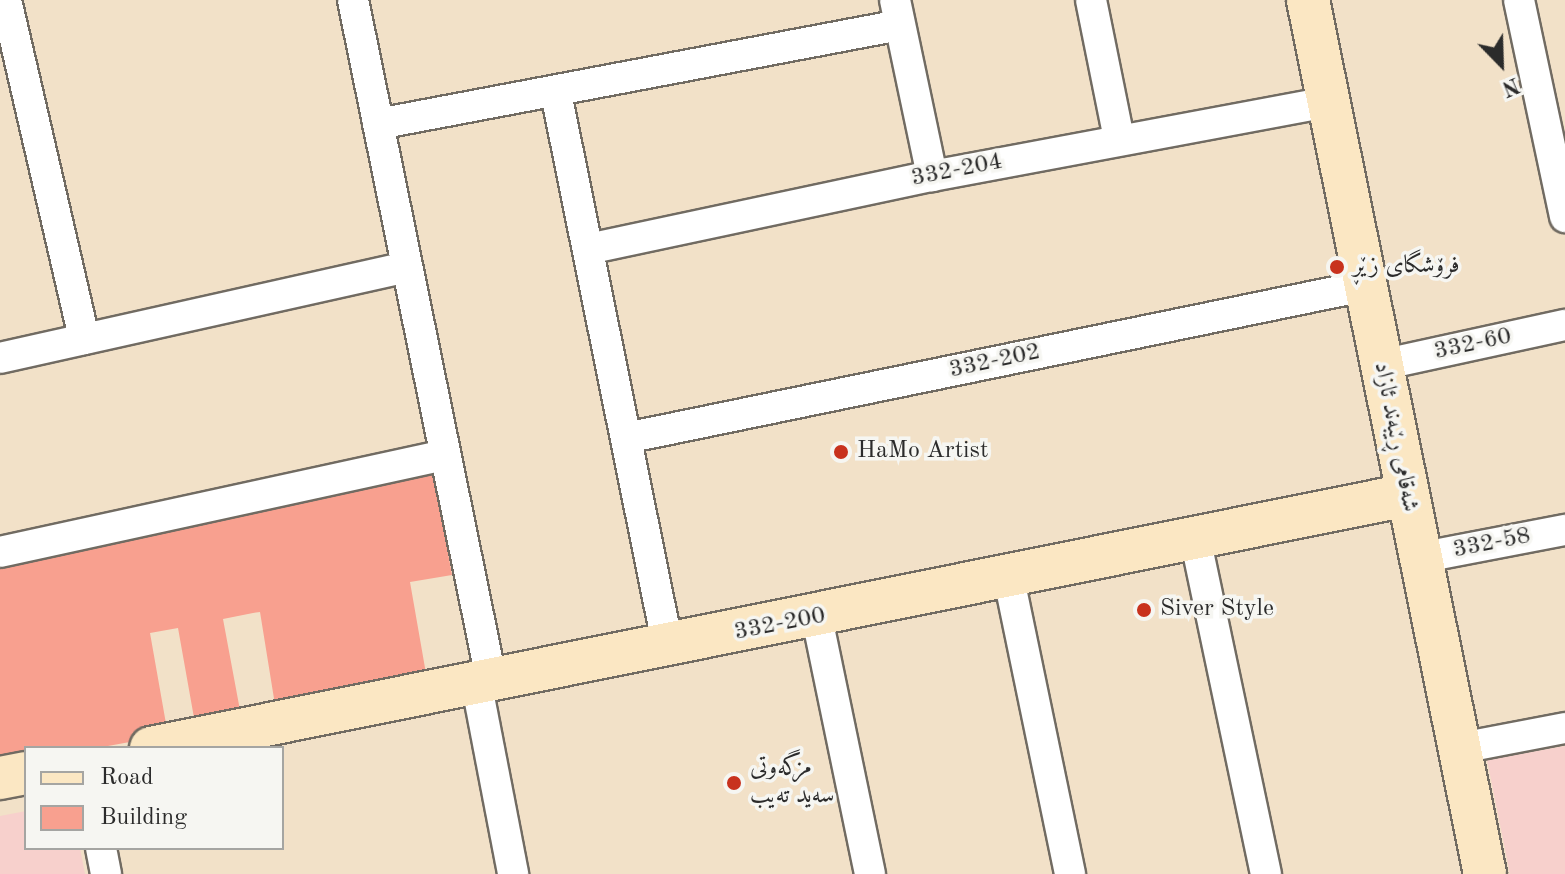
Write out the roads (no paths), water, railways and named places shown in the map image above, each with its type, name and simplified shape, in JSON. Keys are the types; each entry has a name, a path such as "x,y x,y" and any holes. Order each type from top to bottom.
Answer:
{"street":[{"path":"6,0 84,339"},
{"path":"353,0 445,455 513,874"},
{"path":"1091,0 1119,139"},
{"name":"شەقامی ڕێبەند ئازاد","path":"1308,0 1485,874"},
{"path":"1519,0 1565,217"},
{"path":"378,124 556,93 897,13 932,176"},
{"path":"556,93 668,647"},
{"name":"332-204","path":"588,249 932,176 1329,102"},
{"path":"0,358 407,267"},
{"name":"332-202","path":"626,438 1364,286"},
{"name":"332-60","path":"1381,365 1565,325"},
{"path":"0,552 445,455"},
{"name":"332-200","path":"161,746 483,680 668,647 1196,542 1407,495"},
{"name":"332-58","path":"1419,558 1565,530"},
{"path":"1196,542 1266,874"},
{"path":"1009,579 1070,874"},
{"path":"817,618 870,874"},
{"path":"1461,748 1565,728"},
{"path":"0,778 24,773"},
{"path":"101,850 106,874"}],"place":[{"name":"فرۆشگای زێڕ","path":"1337,267"},
{"name":"HaMo Artist","path":"841,452"},
{"name":"Siver Style","path":"1144,610"},
{"name":"مزگەوتی سەید تەیب","path":"734,783"}]}
